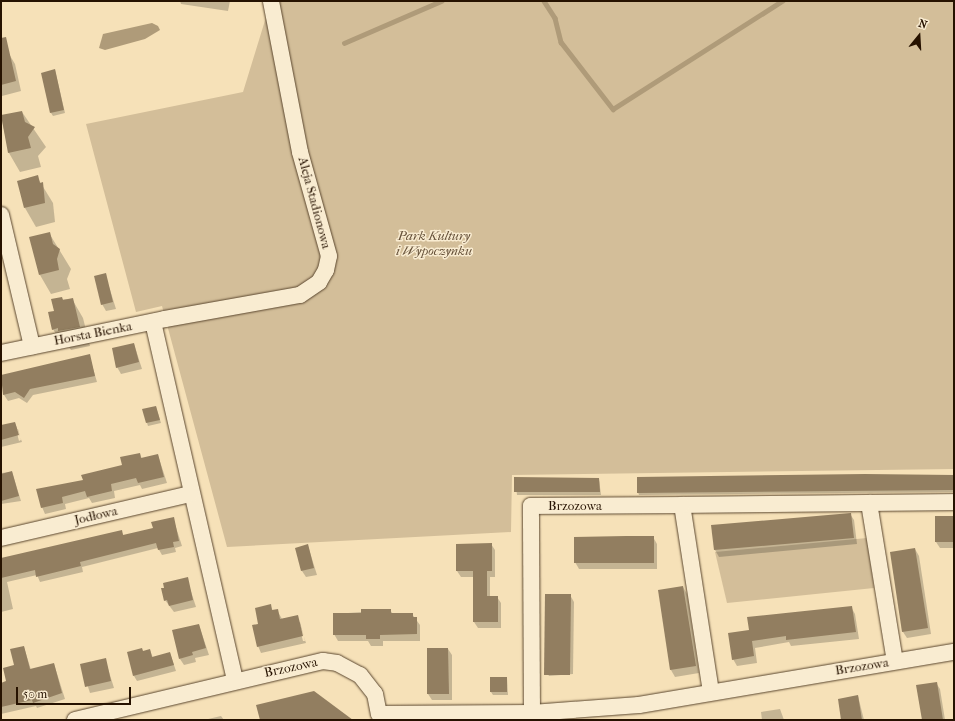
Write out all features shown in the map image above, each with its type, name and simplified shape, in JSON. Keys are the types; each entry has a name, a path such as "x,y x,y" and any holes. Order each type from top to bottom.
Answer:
{"street":[{"name":"Aleja Stadionowa","path":"153,322 300,295 319,282 326,270 328,256 300,152 271,1"},
{"path":"1,215 32,346"},
{"name":"Horsta Bienka","path":"1,353 153,322"},
{"path":"153,322 190,494 235,681"},
{"name":"Jodłowa","path":"1,538 190,494"},
{"name":"Brzozowa","path":"532,713 531,506 954,502"},
{"name":"Brzozowa","path":"869,503 895,661"},
{"path":"682,505 711,692"},
{"name":"Brzozowa","path":"75,720 308,663 337,663 350,668 369,685 378,703 379,717 532,713 639,704 954,652"}],"green space":[{"name":"Park Kultury i Wypoczynku","path":"271,1 954,1 954,469 512,475 511,532 227,547 162,306 136,312 86,124 243,92"},
{"path":"867,538 874,588 727,603 715,552"}],"shaded area":[{"path":"152,23 158,26 160,30 145,39 105,50 99,48 103,34"}],"building":[{"path":"6,37 16,81 1,85 1,38"},
{"path":"55,69 64,110 50,113 41,73"},
{"path":"22,111 25,122 35,127 28,137 31,148 8,153 1,115"},
{"path":"38,175 40,183 43,182 45,203 24,208 17,181"},
{"path":"50,232 53,244 60,249 57,259 59,270 39,275 29,237"},
{"path":"106,273 113,302 101,305 94,276"},
{"path":"62,297 63,300 73,298 80,327 58,331 58,328 52,330 48,312 54,311 51,299"},
{"path":"134,343 139,362 116,368 112,348"},
{"path":"90,354 95,376 30,389 24,398 15,392 3,395 1,375"},
{"path":"156,406 160,420 146,423 142,409"},
{"path":"15,422 19,435 1,440 1,425"},
{"path":"140,453 141,458 158,454 164,477 138,483 136,478 111,484 112,491 87,497 85,491 62,497 63,503 41,508 36,489 83,480 81,475 122,465 120,457"},
{"path":"12,471 19,496 1,501 1,474"},
{"path":"865,474 954,475 954,490 637,493 637,477"},
{"path":"514,477 599,478 600,492 514,492"},
{"path":"851,513 854,538 714,550 711,525"},
{"path":"935,516 954,516 954,542 935,542"},
{"path":"174,517 179,541 173,542 174,547 158,550 156,543 80,562 81,566 36,577 35,570 1,578 1,558 122,530 123,535 153,528 151,522"},
{"path":"654,536 654,563 574,563 574,537"},
{"path":"492,543 492,571 487,571 487,596 498,596 498,622 473,622 473,571 456,571 456,544"},
{"path":"308,544 314,568 301,571 295,548"},
{"path":"915,548 928,628 902,632 890,552"},
{"path":"188,577 193,600 169,606 167,600 164,601 161,588 164,588 163,583"},
{"path":"683,586 696,666 670,670 658,590"},
{"path":"545,594 571,594 570,675 544,675"},
{"path":"271,604 272,610 278,609 280,619 298,615 303,636 257,647 252,625 258,624 255,608"},
{"path":"852,606 856,632 786,640 786,636 752,641 754,656 732,660 728,633 749,630 747,617"},
{"path":"361,609 391,609 391,613 413,613 413,617 417,617 417,634 380,635 380,639 366,639 366,635 333,635 333,613 361,613"},
{"path":"199,624 206,648 192,652 193,655 179,659 172,630"},
{"path":"24,646 30,669 54,663 62,693 33,703 32,700 1,707 1,683 6,681 3,668 14,665 10,649"},
{"path":"142,648 143,651 150,649 152,657 170,652 174,665 133,676 127,652"},
{"path":"427,648 448,648 449,694 427,694"},
{"path":"106,658 111,681 85,687 80,664"},
{"path":"490,677 507,677 507,692 490,692"},
{"path":"937,682 943,720 922,720 916,685"},
{"path":"314,691 353,720 260,720 256,705"},
{"path":"858,695 862,720 841,720 838,699"}],"waterway":[{"path":"344,43 441,1"},
{"path":"544,1 555,18 561,42 613,109 782,1"}]}
